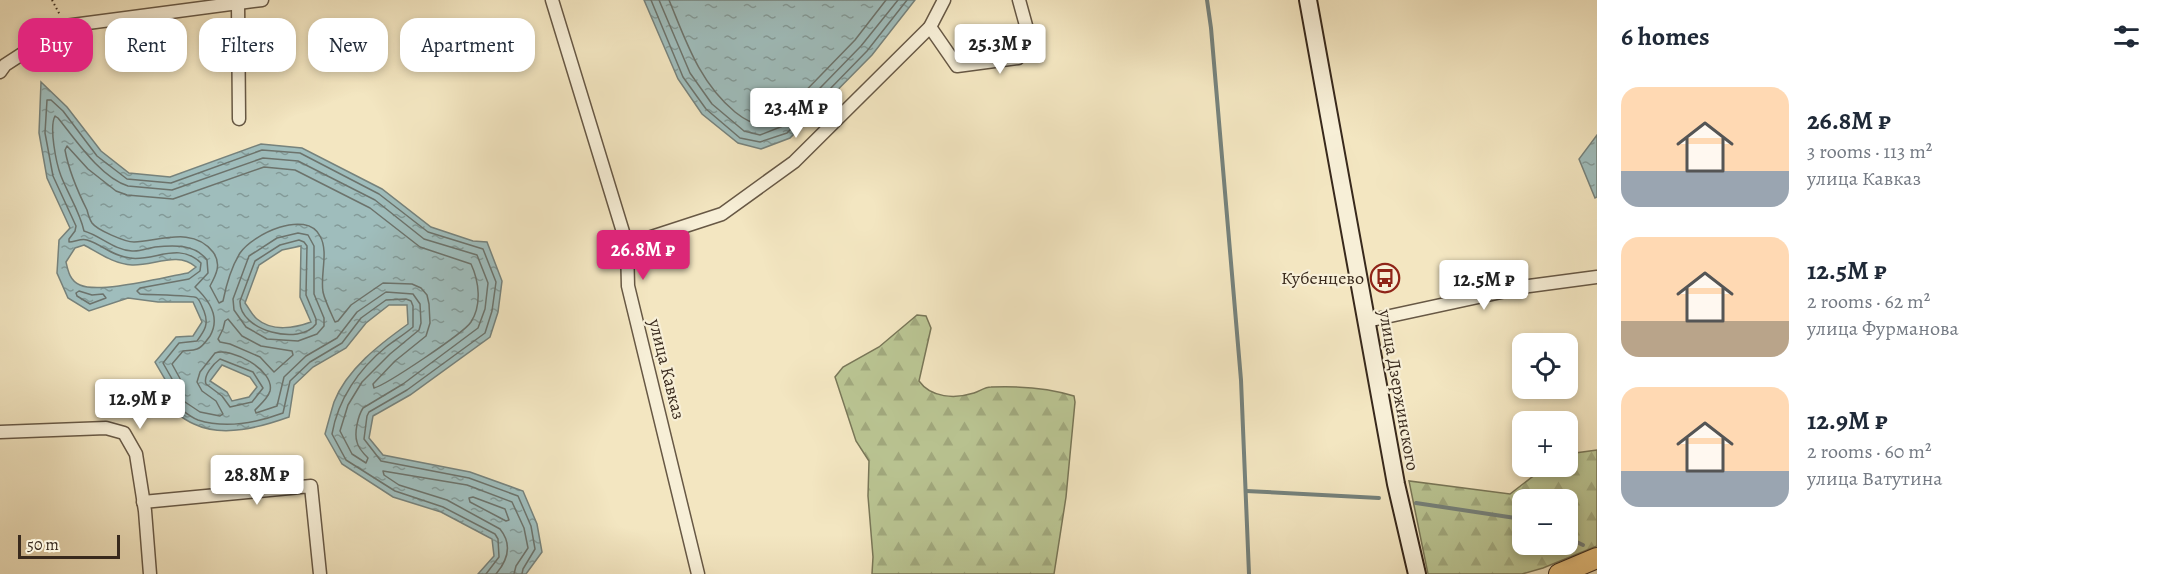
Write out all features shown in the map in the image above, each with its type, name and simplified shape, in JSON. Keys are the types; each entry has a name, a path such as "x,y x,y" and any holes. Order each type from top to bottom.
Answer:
{"main road":[{"name":"улица Дзержинского","path":"1308,0 1396,484 1417,574"},
{"path":"1559,574 1597,558"}],"street":[{"path":"93,22 262,0"},
{"name":"улица Кавказ","path":"552,0 627,245 628,286 698,574"},
{"path":"627,245 722,214 794,162 930,27 944,0"},
{"path":"930,27 957,66 1018,58 1027,28 1019,0"},
{"path":"238,3 239,119"},
{"path":"2,69 18,58"},
{"path":"1367,321 1529,286 1597,277"},
{"path":"0,432 106,428 124,433 136,454 145,511 150,574"},
{"path":"143,502 311,486 320,574"}],"path":[{"path":"52,0 61,18"}],"green space":[{"path":"917,315 926,316 931,328 919,381 930,391 944,396 959,396 989,387 1011,387 1044,389 1074,396 1066,497 1054,574 872,574 873,557 868,496 869,461 856,441 835,377 843,367 879,347"},
{"path":"1597,450 1597,546 1578,554 1578,489 1516,489 1532,477 1578,477 1578,453"},
{"path":"1409,481 1512,492 1512,555 1575,555 1522,574 1428,574"}],"water":[{"path":"644,0 915,0 872,55 790,138 761,149 738,143 702,114 678,79"},
{"path":"41,82 67,107 101,151 129,173 170,177 261,144 302,148 382,189 431,227 473,241 487,242 502,281 498,312 490,337 410,395 373,416 369,438 383,455 470,472 523,491 537,524 542,552 526,574 478,574 494,556 492,539 441,512 393,497 342,464 325,434 334,402 347,379 365,358 408,324 407,305 389,305 366,323 346,348 313,367 294,385 289,417 242,430 229,431 205,428 190,422 167,406 170,388 155,362 176,337 193,336 202,322 193,302 158,302 128,298 89,311 68,298 57,273 59,240 70,228 47,178 39,133","holes":["84,245 119,263 140,265 165,260 181,260 196,267 188,273 149,281 89,287 74,281 66,262 75,248","301,246 300,297 311,322 284,328 263,323 255,317 245,303 259,265 282,250","222,365 250,377 257,387 249,397 232,401 227,392 210,381"]},
{"path":"1597,135 1597,197 1595,198 1579,159"}],"waterway":[{"path":"1207,0 1241,380 1249,574"},
{"path":"1246,491 1379,498"},
{"path":"1416,503 1512,517"},
{"path":"1578,543 1583,545"}],"place":[{"name":"Кубенцево","path":"1385,278"}]}
